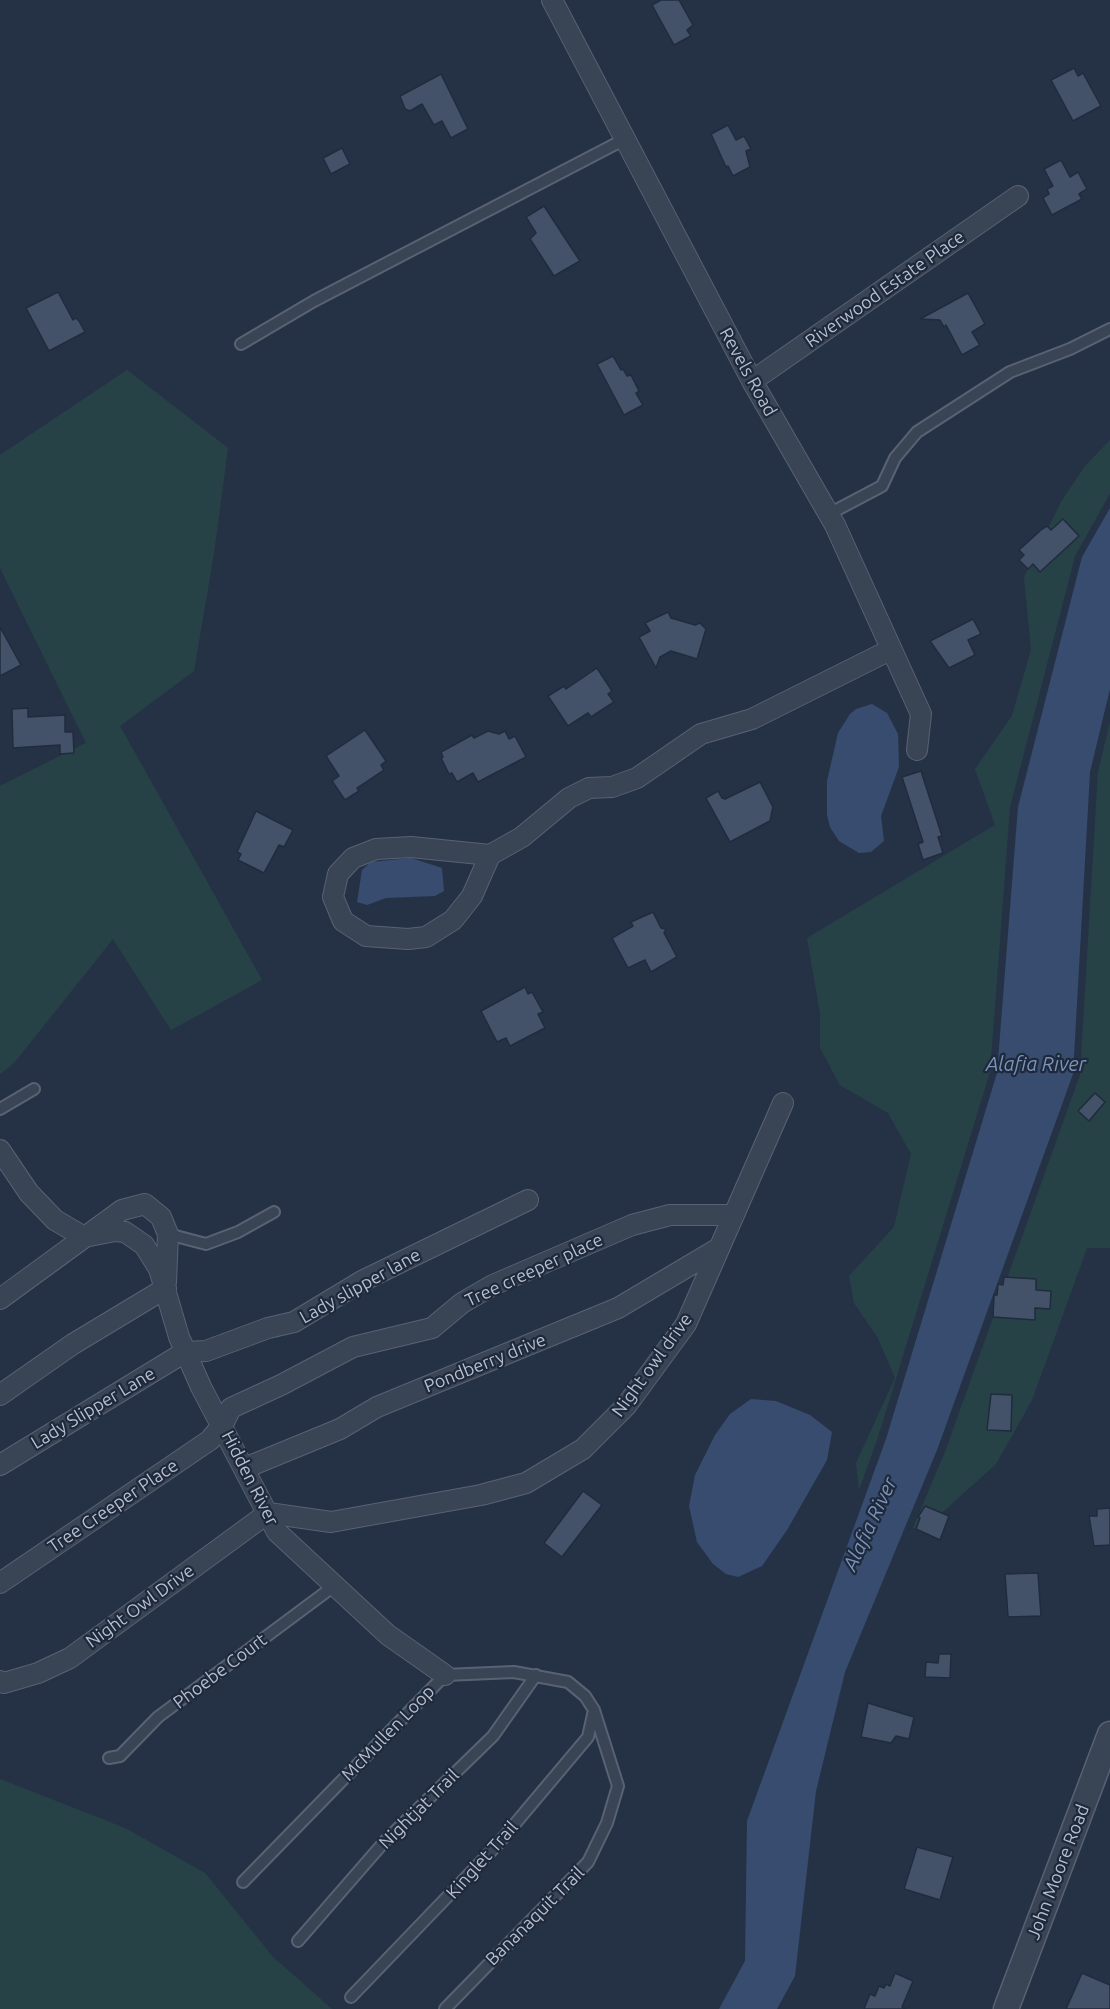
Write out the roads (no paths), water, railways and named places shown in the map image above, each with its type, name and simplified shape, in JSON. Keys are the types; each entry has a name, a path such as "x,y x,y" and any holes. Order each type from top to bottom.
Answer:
{"street":[{"name":"Revels Road","path":"552,0 752,381 829,514 921,714 918,750"},
{"name":"Riverwood Estate Place","path":"752,381 1018,196"},
{"path":"490,855 472,896 453,920 426,937 408,939 366,936 343,921 333,897 338,874 353,858 376,849 411,847 490,855 522,837 554,808 579,793 589,788 612,787 638,778 701,734 752,719 890,650"},
{"name":"Night owl drive","path":"267,1512 330,1522 481,1495 526,1483 583,1449 626,1406 686,1324 783,1103"},
{"path":"0,1150 29,1193 55,1220 84,1237"},
{"name":"Lady slipper lane","path":"185,1352 206,1351 268,1328 294,1322 362,1281 528,1200"},
{"name":"Hidden River","path":"0,1299 122,1210 145,1204 161,1217 168,1234 166,1288"},
{"name":"Tree creeper place","path":"222,1424 231,1408 353,1347 432,1328 462,1303 493,1285 632,1225 670,1215 734,1215"},
{"name":"Hidden River","path":"84,1237 115,1231 134,1238 152,1256 166,1288 185,1352 277,1532 388,1635 445,1675"},
{"name":"Pondberry drive","path":"245,1468 340,1429 377,1407 618,1308 719,1248"},
{"path":"0,1395 73,1344 166,1288"},
{"name":"Lady Slipper Lane","path":"0,1465 185,1352"},
{"name":"Tree Creeper Place","path":"0,1583 210,1440 222,1424"},
{"name":"Night Owl Drive","path":"2,1682 38,1673 70,1658 267,1512"},
{"name":"John Moore Road","path":"1006,2009 1110,1734"}],"lane":[{"path":"241,344 314,302 625,139"},
{"path":"829,514 882,486 895,458 917,432 1010,372 1071,349 1110,329"},
{"path":"0,1109 34,1089"},
{"path":"168,1234 206,1244 238,1232 274,1212"},
{"name":"Phoebe Court","path":"109,1758 120,1756 158,1717 334,1586"},
{"name":"McMullen Loop","path":"243,1882 445,1675 514,1672 568,1682 585,1696 594,1710"},
{"name":"Nightjat Trail","path":"298,1941 385,1841 493,1736 536,1675"},
{"name":"Kinglet Trail","path":"351,1997 498,1844 588,1737 594,1710"},
{"name":"Bananaquit Trail","path":"445,2009 588,1862 607,1823 618,1786 594,1710"}],"water":[{"name":"Alafia River","path":"1110,508 1110,689 1090,772 1073,1074 937,1450 845,1672 816,1791 795,1976 777,2009 719,2009 745,1961 747,1821 886,1439 997,1073 1018,807 1082,557"},
{"path":"872,704 887,713 898,734 899,767 881,816 884,841 871,852 859,853 839,841 830,827 827,815 827,781 838,733 850,714 856,709"},
{"path":"411,858 442,868 444,891 435,896 386,898 367,905 357,902 362,870 371,862"},
{"path":"751,1399 776,1401 810,1415 832,1432 827,1460 787,1530 762,1566 738,1577 726,1574 713,1564 697,1542 689,1506 695,1475 715,1435 730,1414"}]}
